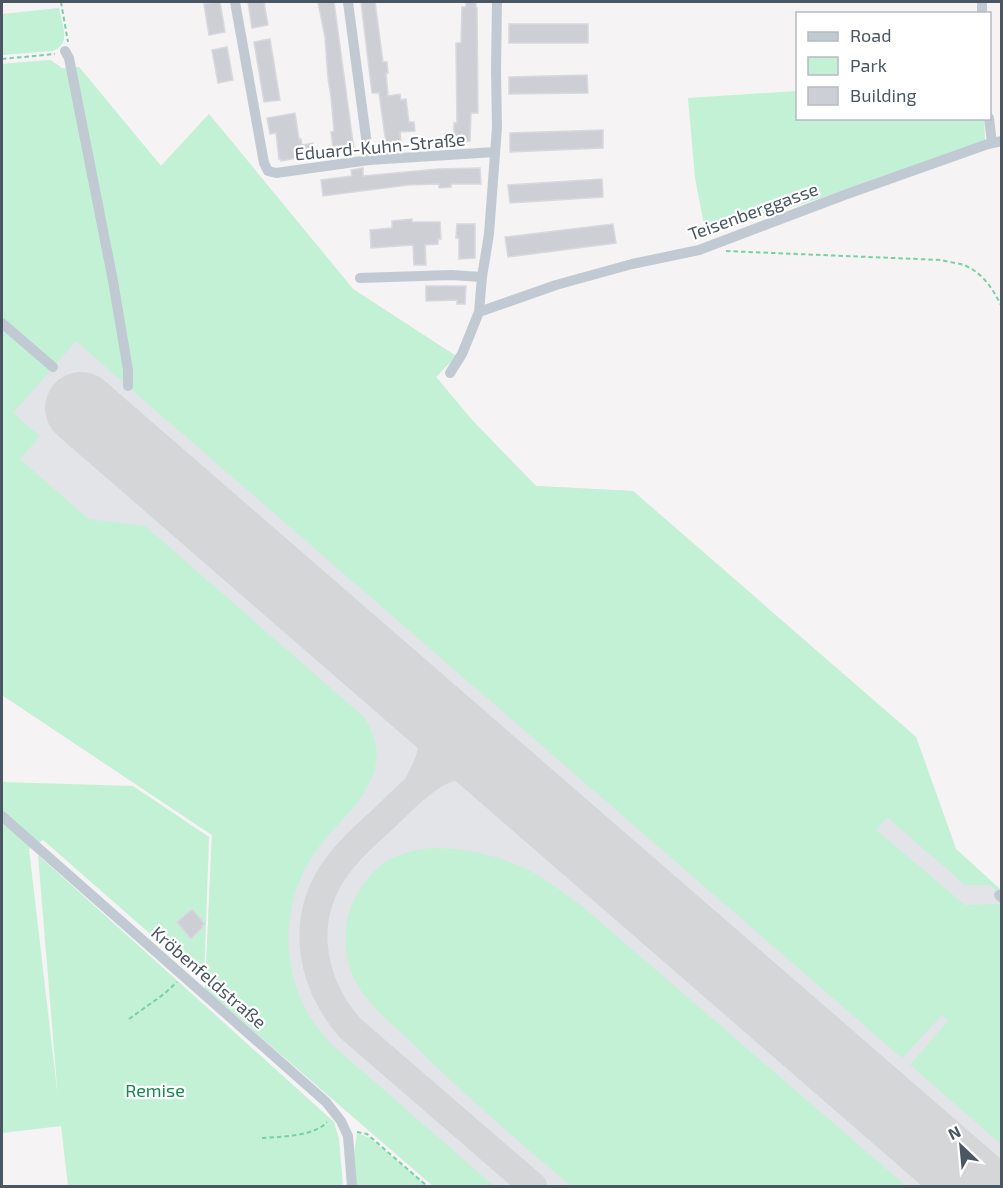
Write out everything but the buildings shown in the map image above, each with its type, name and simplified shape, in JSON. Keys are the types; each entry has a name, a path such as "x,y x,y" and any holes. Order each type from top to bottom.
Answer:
{"street":[{"name":"Eduard-Kuhn-Straße","path":"235,2 264,163 268,171 276,173 369,160 495,152"},
{"path":"348,2 369,160"},
{"path":"450,373 462,354 479,312 489,234 497,127 497,2"},
{"path":"65,51 69,58 113,281 128,370 128,386"},
{"path":"990,120 997,142"},
{"name":"Teisenberggasse","path":"479,312 556,285 632,264 699,250 847,194 997,142"},
{"path":"360,278 452,275 482,277"},
{"path":"2,323 53,367"},
{"name":"Kröbenfeldstraße","path":"2,816 326,1102 342,1121 348,1136 351,1186"}],"path":[{"path":"2,59 54,55 65,51 68,41 61,2"},
{"path":"722,251 941,260 964,266 983,277 1002,307"},
{"path":"129,1019 164,994 183,976"},
{"path":"262,1138 293,1135 322,1127 335,1112"},
{"path":"345,1130 367,1134 427,1186"}],"shaded area":[{"path":"50,60 62,68 79,67 161,166 209,114 353,289 456,356 436,377 472,420 536,486 633,491 916,737 956,849 1001,890 1001,1186 433,1186 205,989 212,835 2,695 2,64"}],"green space":[{"path":"59,8 64,39 58,48 52,51 2,55 2,14"},
{"path":"50,60 62,68 68,68 122,354 124,383 76,341 55,365 2,318 2,64"},
{"path":"75,67 79,67 161,166 209,114 353,289 456,356 436,377 472,420 536,486 633,491 916,737 956,849 1001,890 1001,895 990,885 965,885 887,817 876,830 965,905 1001,904 1001,1144 910,1065 948,1021 942,1015 902,1058 132,390 131,372"},
{"path":"796,91 796,120 984,120 985,140 824,197 706,235 695,178 688,98"},
{"path":"2,327 51,370 13,413 40,436 20,459 88,519 145,526 365,718 377,750 373,775 360,799 315,852 297,888 292,907 289,948 296,987 310,1016 330,1043 494,1186 433,1186 205,989 212,835 2,695"},
{"name":"Remise","path":"2,782 133,786 209,837 204,981 43,840 29,849 58,1098 38,855 334,1122 339,1139 343,1186 68,1186 61,1126 2,1133"},
{"path":"430,848 455,849 493,856 529,870 550,882 583,907 906,1186 571,1186 468,1096 380,1013 361,990 351,972 346,949 346,926 357,894 372,874 387,861 396,856"},
{"path":"357,1133 370,1138 427,1186 356,1186 354,1154"}],"taxiway":[{"path":"416,788 428,764 432,745 428,726 418,701"},
{"path":"497,770 463,766 443,770 413,790 363,837 338,865 326,885 318,906 314,927 314,948 325,990 350,1028 533,1186"}],"runway":[{"path":"81,408 977,1186"}]}
